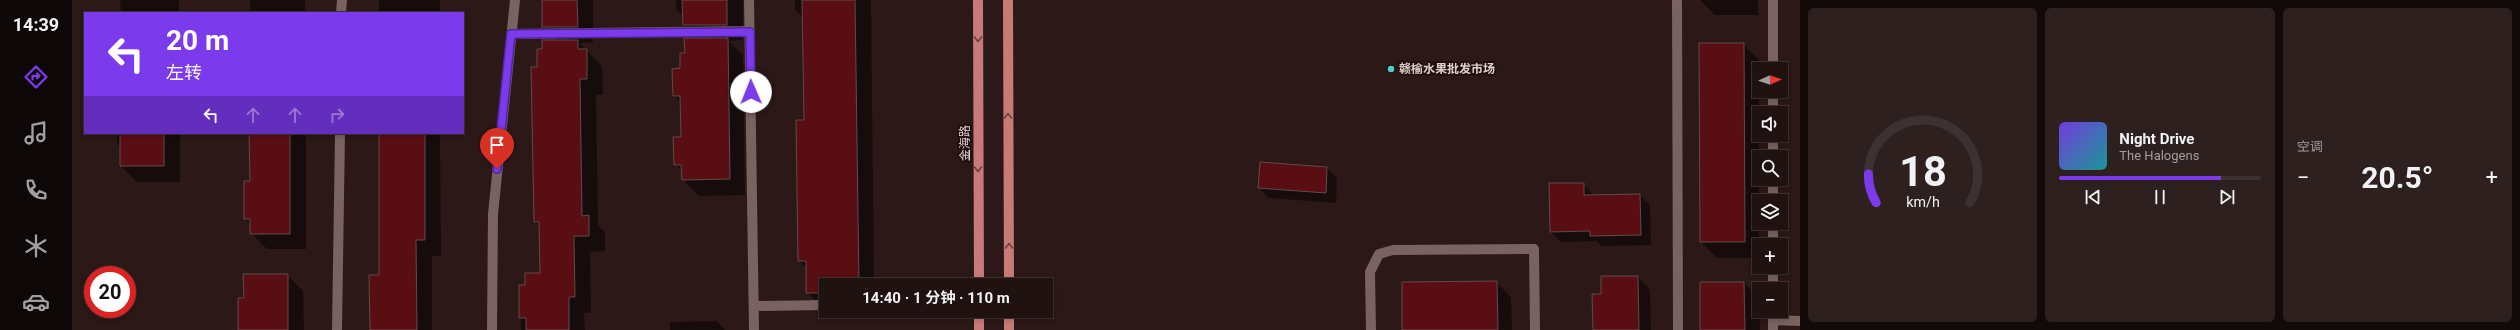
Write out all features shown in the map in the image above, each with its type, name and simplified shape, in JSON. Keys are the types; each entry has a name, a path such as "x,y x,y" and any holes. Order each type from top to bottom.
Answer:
{"main road":[{"name":"金海路","path":"978,0 979,278"},
{"path":"1008,0 1009,278"},
{"path":"979,318 979,330"},
{"path":"1009,318 1009,330"}],"lane":[{"path":"341,12 342,0"},
{"path":"492,330 493,214 514,0"},
{"path":"749,0 754,330"},
{"path":"1677,0 1678,330"},
{"path":"1773,0 1773,62"},
{"path":"511,34 750,32"},
{"path":"337,330 340,134"},
{"path":"1371,330 1370,272 1379,254 1392,250 1534,249 1535,330"},
{"path":"754,306 819,305"},
{"path":"1773,320 1800,321"}],"building":[{"path":"542,0 577,0 578,27 542,27"},
{"path":"682,0 727,0 727,25 683,25"},
{"path":"802,0 855,0 859,278 819,278 819,293 806,293 806,261 798,261 796,120 804,120"},
{"path":"684,38 728,38 730,179 682,180 681,165 674,165 673,137 681,137 680,96 673,96 672,69 680,68 680,53 685,53"},
{"path":"542,40 578,40 578,49 587,49 587,79 580,79 582,216 589,215 589,236 574,236 575,297 569,297 569,330 526,330 526,318 519,318 519,285 525,285 525,273 540,273 539,222 534,222 531,67 537,67 537,49 542,49"},
{"path":"1699,43 1744,43 1745,242 1700,242"},
{"path":"120,134 164,134 164,166 120,166"},
{"path":"249,134 290,134 290,234 250,234 250,219 244,219 244,181 250,181"},
{"path":"379,134 425,134 425,240 416,240 417,330 370,330 369,275 379,275"},
{"path":"1260,162 1327,167 1326,193 1258,188"},
{"path":"1549,183 1584,183 1584,195 1640,194 1641,235 1590,236 1590,231 1550,232"},
{"path":"243,274 288,274 288,330 238,330 238,298 244,298"},
{"path":"1601,276 1638,276 1639,330 1593,330 1592,294 1601,294"},
{"path":"1497,281 1498,330 1402,330 1402,282"},
{"path":"1700,282 1744,282 1745,330 1700,330"}],"place":[{"name":"赣榆水果批发市场","path":"1391,69"}],"route":[{"path":"497,169 511,34 750,32 751,92"}]}
